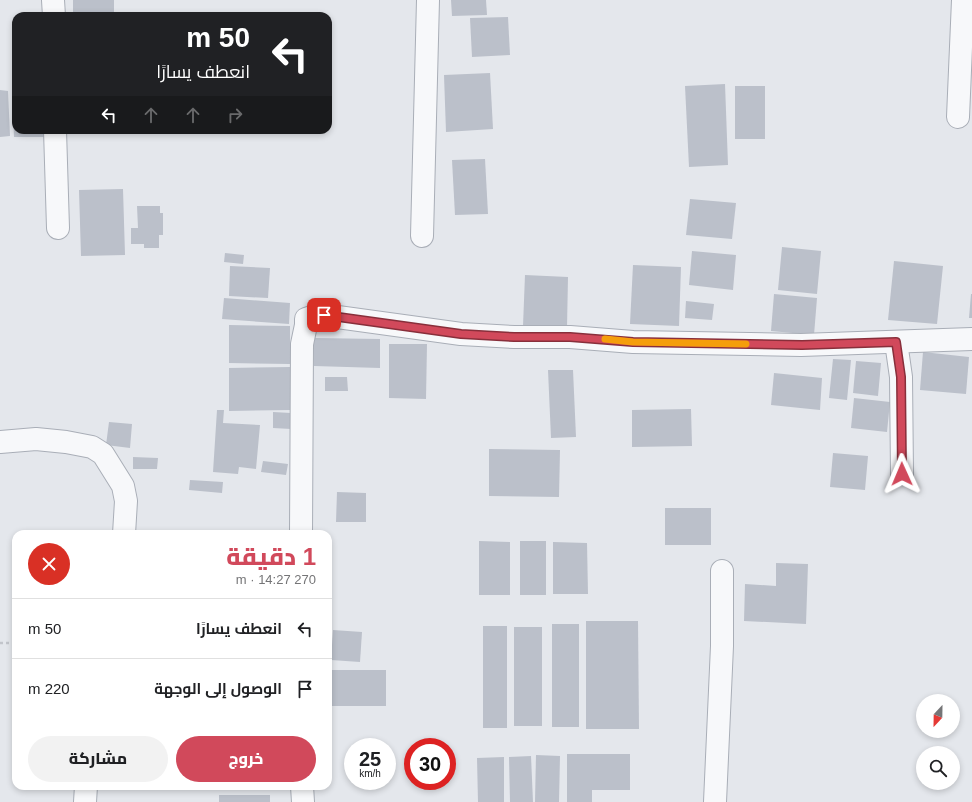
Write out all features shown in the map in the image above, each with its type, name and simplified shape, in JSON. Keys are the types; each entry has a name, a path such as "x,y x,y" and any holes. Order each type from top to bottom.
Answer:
{"street":[{"path":"54,0 54,12"},
{"path":"422,236 428,0"},
{"path":"958,117 963,0"},
{"path":"55,134 58,228"},
{"path":"301,530 302,344 306,319 315,316 324,315 461,334 514,337 570,337 633,342 802,345 972,339"},
{"path":"896,342 901,377 902,474"},
{"path":"0,442 36,439 66,442 92,448 103,454 123,486 126,500 124,530"},
{"path":"715,802 722,646 722,571"},
{"path":"85,802 86,790"},
{"path":"302,790 302,802"}],"path":[{"path":"0,643 12,643"}],"building":[{"path":"73,0 114,0 114,12 73,12"},
{"path":"451,0 486,0 487,15 452,16"},
{"path":"508,17 510,55 472,57 470,18"},
{"path":"490,73 493,129 446,132 444,75"},
{"path":"725,84 728,165 689,167 685,86"},
{"path":"735,86 765,86 765,139 735,139"},
{"path":"0,90 8,91 10,136 0,137"},
{"path":"14,134 47,134 47,137 14,137"},
{"path":"485,159 488,214 455,215 452,160"},
{"path":"123,189 125,255 81,256 79,190"},
{"path":"690,199 736,203 732,239 686,235"},
{"path":"137,206 160,206 160,213 163,213 163,235 159,235 159,248 144,248 144,244 131,244 131,228 138,228"},
{"path":"782,247 821,251 817,294 778,290"},
{"path":"692,251 736,255 733,290 689,285"},
{"path":"225,253 244,255 243,264 224,262"},
{"path":"894,261 943,266 937,324 888,320"},
{"path":"633,265 681,267 679,326 630,324"},
{"path":"230,266 270,268 268,298 229,296"},
{"path":"525,275 568,277 567,327 523,326"},
{"path":"774,294 817,298 814,335 771,331"},
{"path":"971,294 972,318 969,318"},
{"path":"224,298 290,303 289,324 222,319"},
{"path":"686,301 714,304 712,320 685,318"},
{"path":"229,325 290,326 290,364 229,363"},
{"path":"314,338 380,339 380,368 314,366"},
{"path":"389,344 427,344 426,399 389,398"},
{"path":"923,352 969,357 966,394 920,390"},
{"path":"833,359 851,360 847,400 829,398"},
{"path":"856,361 881,363 878,396 853,393"},
{"path":"291,367 291,410 229,411 229,368"},
{"path":"548,370 573,370 576,437 551,438"},
{"path":"774,373 822,378 820,410 771,405"},
{"path":"325,377 347,377 348,391 325,391"},
{"path":"854,398 890,402 887,432 851,428"},
{"path":"691,409 692,446 632,447 632,410"},
{"path":"217,410 224,410 223,423 260,425 256,469 239,467 238,474 213,472"},
{"path":"273,412 291,413 291,429 273,428"},
{"path":"109,422 132,424 130,448 106,445"},
{"path":"489,449 560,450 559,497 489,496"},
{"path":"833,453 868,456 865,490 830,487"},
{"path":"133,457 158,458 157,469 133,469"},
{"path":"263,461 288,464 286,475 261,472"},
{"path":"190,480 223,482 222,493 189,490"},
{"path":"337,492 366,493 366,522 336,522"},
{"path":"665,508 711,508 711,545 665,545"},
{"path":"479,541 510,542 510,595 479,595"},
{"path":"520,541 546,541 546,595 520,595"},
{"path":"553,542 587,543 588,594 553,594"},
{"path":"776,563 808,564 806,624 744,621 745,584 776,586"},
{"path":"586,621 638,621 639,729 586,729"},
{"path":"552,624 579,624 579,727 552,727"},
{"path":"483,626 507,626 507,728 483,728"},
{"path":"514,627 542,627 542,726 514,726"},
{"path":"333,630 362,632 360,662 332,660"},
{"path":"332,670 386,670 386,706 332,706"},
{"path":"567,754 630,754 630,790 592,790 592,802 567,802"},
{"path":"536,755 560,756 559,802 535,802"},
{"path":"531,756 533,802 510,802 509,757"},
{"path":"504,757 504,802 478,802 477,758"},
{"path":"219,795 270,795 270,802 219,802"}],"slow traffic":[{"path":"605,339 633,342 746,344"}],"route":[{"path":"324,315 461,334 514,337 570,337 633,342 802,345 896,342 901,377 902,474"}]}
